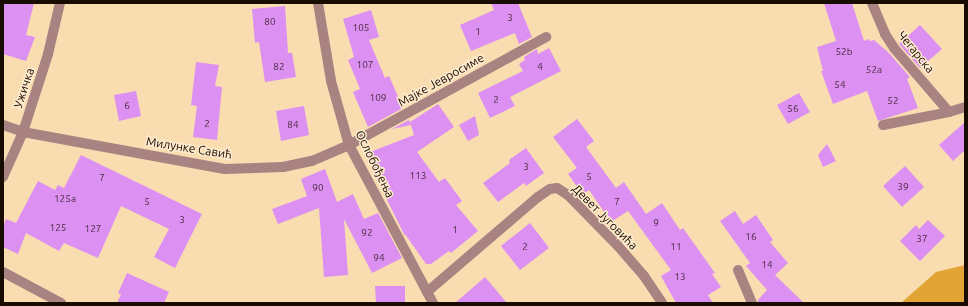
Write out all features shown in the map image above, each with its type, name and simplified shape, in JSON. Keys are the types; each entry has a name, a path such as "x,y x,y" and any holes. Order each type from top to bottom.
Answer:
{"street":[{"name":"Ужичка","path":"3,177 23,132 48,54 60,3"},
{"name":"Ослобођења","path":"318,3 331,81 349,145 433,303"},
{"name":"Чегарска","path":"872,3 885,34 894,48 950,112"},
{"name":"Мајке Јевросиме","path":"349,145 546,37"},
{"path":"883,125 950,112 965,107"},
{"name":"Милунке Савић","path":"3,125 23,132 225,169 283,167 312,161 349,145"},
{"name":"Девет Југовића","path":"427,292 538,196 550,189 557,188 568,195 618,246 644,276 662,303"},
{"path":"738,270 752,303"},
{"path":"3,272 61,303"}],"shaded area":[{"path":"965,265 965,303 901,303 936,272"}],"building":[{"path":"3,3 34,3 26,35 35,37 26,61 3,54"},
{"path":"491,3 518,3 532,37 519,44 515,33 471,51 460,25 494,10"},
{"path":"824,3 852,3 864,41 868,39 870,41 874,40 889,53 910,77 907,79 918,108 878,121 867,91 833,104 821,71 823,71 817,47 836,41"},
{"path":"285,6 288,53 292,53 296,77 265,82 259,42 255,43 252,9"},
{"path":"371,10 379,37 369,40 385,78 389,76 403,108 368,127 353,92 360,89 348,60 354,57 343,19"},
{"path":"920,25 942,49 920,68 899,44"},
{"path":"549,48 561,71 510,97 515,106 490,118 478,93 523,71 519,64 525,60 524,57 537,49 538,54"},
{"path":"196,62 219,65 215,86 222,87 217,140 193,137 197,106 191,105"},
{"path":"136,91 141,116 119,121 114,95"},
{"path":"799,93 810,112 788,124 777,105"},
{"path":"438,104 454,127 417,152 439,182 445,178 462,201 456,205 478,231 451,253 449,251 431,264 426,264 405,234 405,236 372,170 374,169 365,154 414,135 410,122"},
{"path":"304,106 309,135 281,141 276,111"},
{"path":"475,116 479,135 468,141 459,125"},
{"path":"577,119 594,141 586,147 616,188 624,182 646,214 662,203 680,230 683,228 715,273 712,274 721,287 708,295 713,303 676,303 661,276 671,270 628,211 611,222 589,190 583,195 568,174 577,168 553,137"},
{"path":"409,120 411,125 392,129"},
{"path":"965,122 965,150 953,161 939,145"},
{"path":"827,144 836,161 823,167 818,155"},
{"path":"526,148 544,173 526,186 524,183 498,202 483,183 510,163 509,160"},
{"path":"81,155 202,214 175,268 154,257 169,229 121,206 98,258 64,243 59,251 26,233 18,254 3,247 3,227 6,219 16,223 38,181 55,190 58,185 64,188"},
{"path":"905,166 924,187 902,207 883,186"},
{"path":"325,169 337,202 353,194 364,219 378,213 402,258 372,273 344,219 348,275 324,277 319,208 278,224 272,209 307,196 301,179"},
{"path":"735,211 743,224 756,215 773,240 770,242 788,263 775,275 804,303 758,303 758,300 767,290 746,266 750,263 720,221"},
{"path":"928,220 945,236 920,261 900,241 916,225 919,229"},
{"path":"530,223 549,248 520,270 501,246"},
{"path":"127,273 169,292 164,303 117,303 121,294 118,293"},
{"path":"485,277 507,303 455,303"},
{"path":"375,286 405,286 405,303 376,303"}]}
